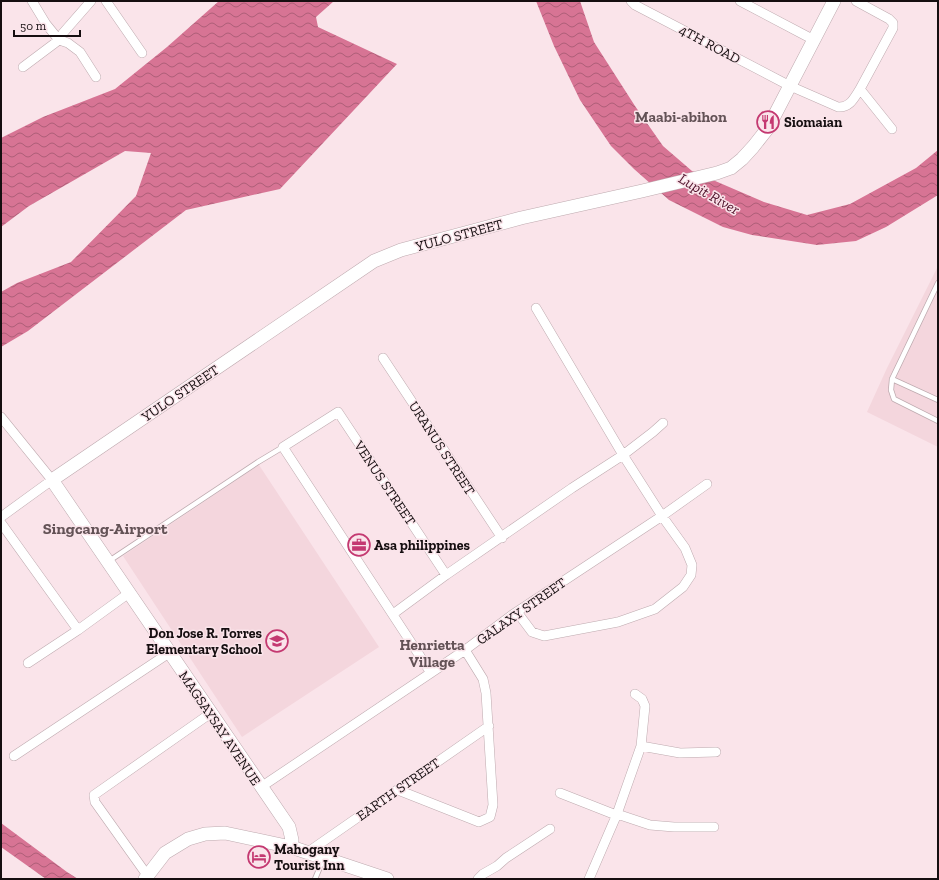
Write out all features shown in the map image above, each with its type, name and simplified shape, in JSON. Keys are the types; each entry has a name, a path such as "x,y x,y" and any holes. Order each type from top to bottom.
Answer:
{"street":[{"path":"32,1 46,24 59,40 68,43 80,52 96,77"},
{"path":"23,67 59,40 62,33 91,1"},
{"path":"106,1 142,53"},
{"name":"4TH ROAD","path":"631,1 635,5 790,86 838,107 849,105 860,89 893,28 893,23 889,19 856,1"},
{"path":"740,1 814,40"},
{"name":"YULO STREET","path":"52,480 374,261 401,250 506,222 717,173 731,168 742,159 768,128 834,1"},
{"path":"860,89 892,129"},
{"path":"517,612 532,632 544,636 618,622 655,609 683,587 691,575 692,564 685,548 662,516 623,455 536,308"},
{"name":"URANUS STREET","path":"383,358 502,538"},
{"name":"VENUS STREET","path":"283,447 338,412 446,575"},
{"name":"MAGSAYSAY AVENUE","path":"1,417 52,480 289,827 292,840 291,847"},
{"path":"393,614 446,575 502,538 572,488 623,455 663,423"},
{"path":"283,447 431,673"},
{"path":"1,517 52,480"},
{"name":"GALAXY STREET","path":"261,787 465,650 517,612 662,516 707,484"},
{"path":"1,523 78,630"},
{"path":"28,663 78,630 129,593"},
{"path":"398,790 480,822 490,817 493,805 489,726 483,679 465,650"},
{"path":"14,756 169,653"},
{"path":"589,879 616,814 641,746 645,706 642,699 635,694"},
{"path":"211,713 94,795 95,802 146,877 165,853 188,839 206,834 226,833 291,847 324,858 367,876 387,879"},
{"name":"EARTH STREET","path":"308,852 489,726"},
{"path":"641,746 680,753 716,752"},
{"path":"560,793 650,825 674,827 714,827"},
{"path":"478,879 482,874 497,866 516,851 550,829"}],"lane":[{"path":"938,283 892,379 891,390 894,399 938,421"},
{"path":"892,379 938,400"},
{"path":"108,561 283,447"},
{"path":"315,879 324,858"}],"shaded area":[{"path":"938,266 938,447 867,412 887,368"},
{"path":"259,465 379,647 242,737 123,556"}],"water":[{"path":"219,1 334,1 316,17 318,27 397,64 280,189 186,210 28,331 1,347 1,292 17,283 71,262 136,196 151,153 125,151 29,206 1,227 1,138 43,117 115,89 167,47"},
{"name":"Lupit River","path":"536,1 580,1 594,42 635,106 663,146 692,171 764,202 807,215 850,204 916,168 938,150 938,195 886,227 856,241 817,245 752,235 723,227 669,200 611,146 580,100 554,46"},
{"path":"1,823 78,879 46,879 1,847"}],"place":[{"name":"Siomaian","path":"768,122"},
{"name":"Asa philippines","path":"359,545"},
{"name":"Don Jose R. Torres Elementary School","path":"277,641"},
{"name":"Mahogany Tourist Inn","path":"259,857"}],"district":[{"name":"Maabi-abihon","path":"681,117"},
{"name":"Singcang-Airport","path":"105,528"},
{"name":"Henrietta Village","path":"432,654"}]}
